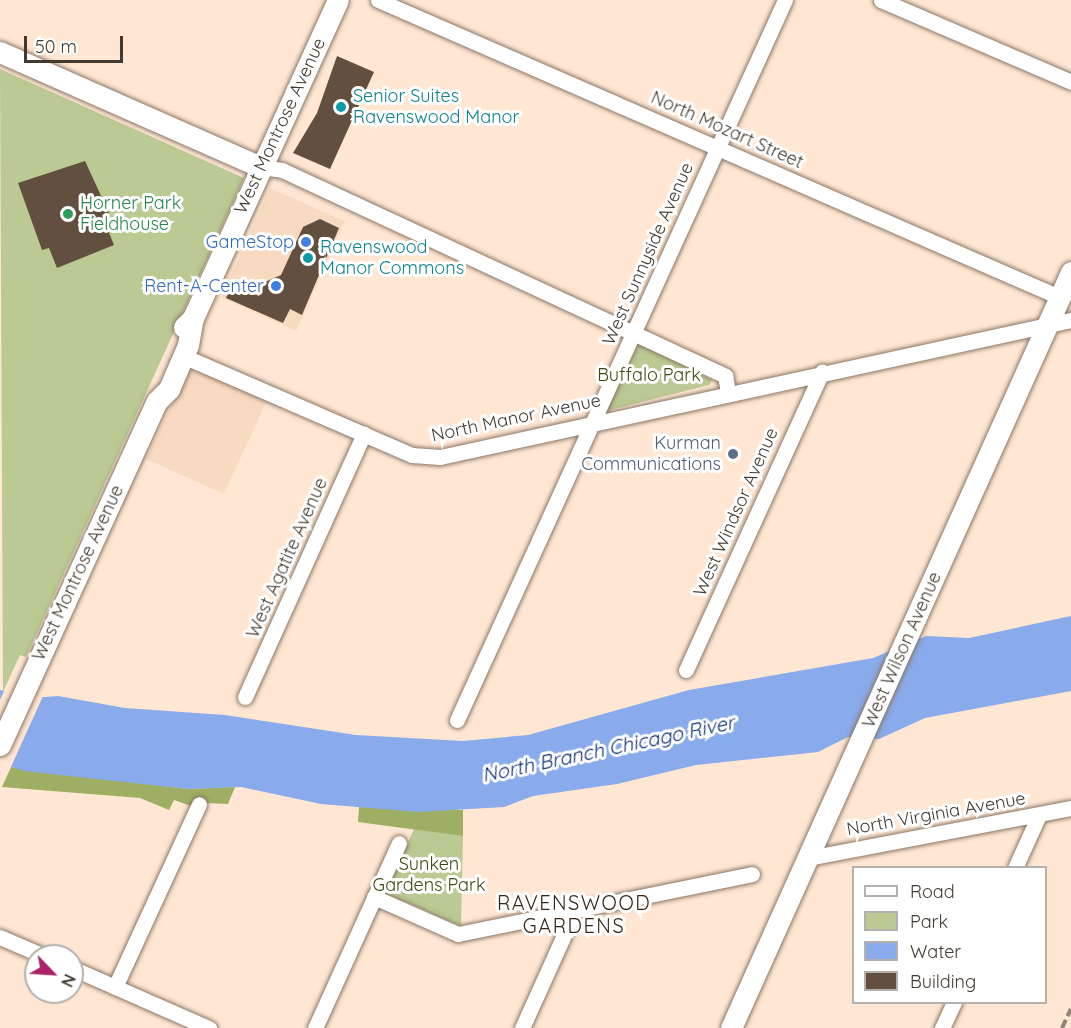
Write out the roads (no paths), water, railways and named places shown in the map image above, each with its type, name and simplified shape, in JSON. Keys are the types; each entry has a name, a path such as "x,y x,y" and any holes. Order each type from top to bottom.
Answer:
{"street":[{"name":"West Montrose Avenue","path":"0,745 157,401 189,354 193,318 338,0"},
{"name":"North Mozart Street","path":"378,0 1059,297"},
{"name":"West Sunnyside Avenue","path":"457,720 785,0"},
{"path":"881,0 1071,82"},
{"path":"0,52 261,167 282,170 634,333 725,376 728,392"},
{"name":"West Wilson Avenue","path":"731,1028 1071,272"},
{"name":"West Montrose Avenue","path":"157,401 158,381 182,330 193,318"},
{"name":"North Manor Avenue","path":"189,354 412,455 440,457 822,371 1071,320"},
{"name":"West Windsor Avenue","path":"686,670 822,371"},
{"name":"West Agatite Avenue","path":"245,697 364,434"},
{"path":"114,987 199,804"},
{"name":"North Virginia Avenue","path":"808,858 1071,808"},
{"path":"1015,866 1039,815"},
{"path":"315,1028 399,843"},
{"path":"374,897 458,934 752,874"},
{"path":"522,1028 574,912"},
{"path":"0,937 24,947"},
{"path":"84,973 209,1028"},
{"path":"942,1028 953,1004"}],"water":[{"name":"North Branch Chicago River","path":"1071,616 1071,691 925,718 879,739 848,737 818,752 696,765 617,784 533,796 504,807 418,812 321,804 241,787 188,789 24,771 0,763 0,690 31,698 58,696 125,708 225,715 356,735 463,741 528,735 689,690 873,658 926,636 969,638"}],"railway":[{"path":"1062,1028 1071,1009"}],"place":[{"name":"Senior Suites Ravenswood Manor","path":"341,107"},
{"name":"Horner Park Fieldhouse","path":"68,214"},
{"name":"GameStop","path":"306,242"},
{"name":"Ravenswood Manor Commons","path":"308,258"},
{"name":"Rent-A-Center","path":"276,286"},
{"name":"Kurman Communications","path":"733,454"}],"district":[{"name":"RAVENSWOOD GARDENS","path":"574,914"}],"park label":[{"name":"Buffalo Park","path":"649,375"},
{"name":"Sunken Gardens Park","path":"429,875"}]}
